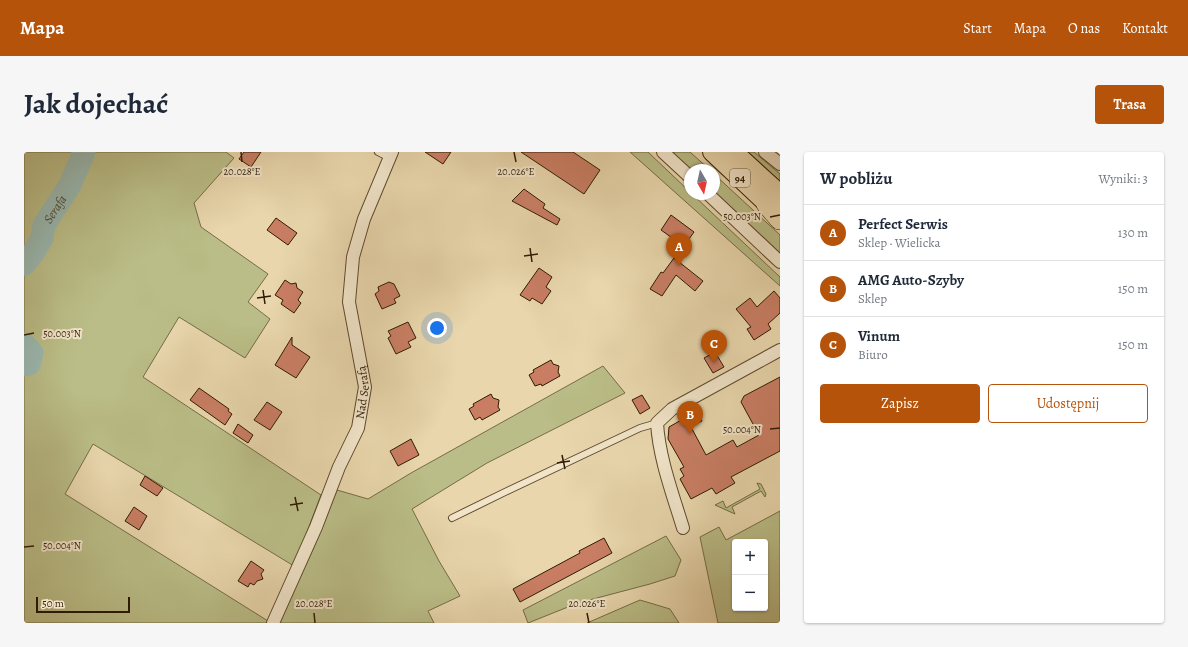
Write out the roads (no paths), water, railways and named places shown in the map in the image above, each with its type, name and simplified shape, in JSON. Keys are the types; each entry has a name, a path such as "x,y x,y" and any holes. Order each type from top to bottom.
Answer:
{"main road":[{"name":"94","path":"712,152 777,208"},
{"name":"94","path":"734,152 777,208"}],"street":[{"path":"663,152 684,171"},
{"path":"765,152 780,164"},
{"name":"Nad Serafą","path":"273,623 316,527 336,474 358,428 365,387 349,302 353,257 364,219 391,155"},
{"path":"714,200 780,262"},
{"path":"683,528 662,454 657,423 672,409 780,350"}],"lane":[{"path":"378,152 391,155"},
{"path":"452,518 640,428 657,423"}],"waterway":[{"name":"Serafa","path":"24,264 42,238 44,225 70,185 84,152"},
{"name":"Serafa","path":"24,344 32,353 29,364 24,365"}],"place":[{"name":"Perfect Serwis","path":"679,266"},
{"name":"Vinum","path":"714,363"},
{"name":"AMG Auto-Szyby","path":"690,434"}]}
